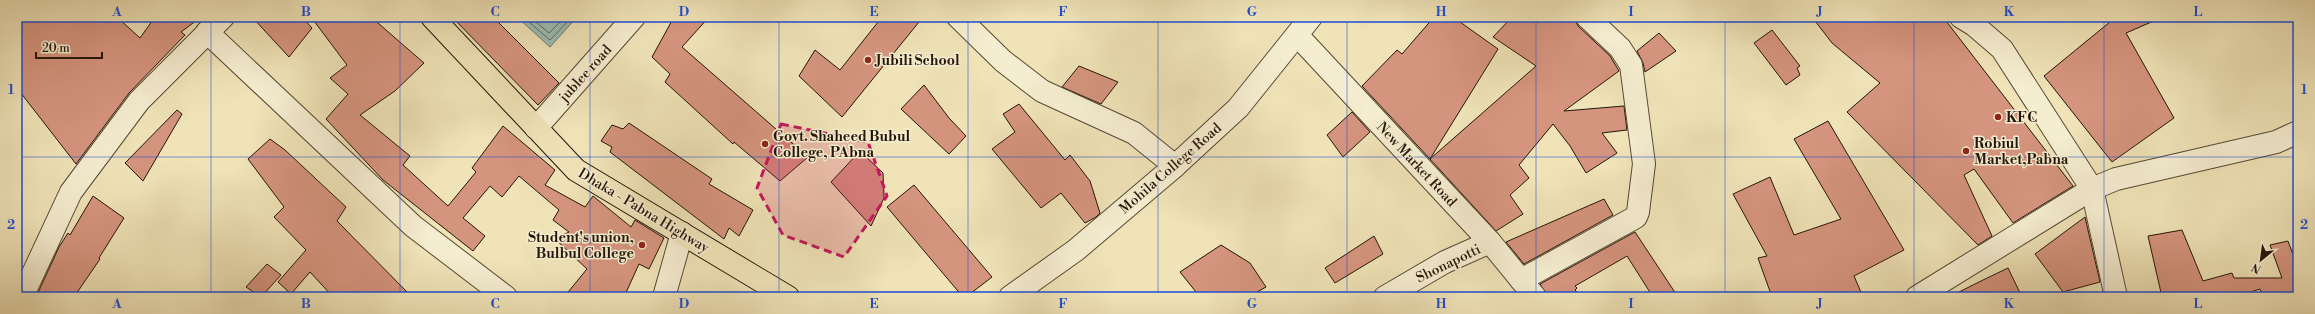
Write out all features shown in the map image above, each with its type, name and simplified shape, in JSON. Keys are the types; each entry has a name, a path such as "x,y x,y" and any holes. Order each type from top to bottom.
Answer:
{"main road":[{"name":"Dhaka - Pabna Highway","path":"432,17 576,170 788,297"}],"street":[{"path":"22,297 72,192 139,101 207,32 224,17"},
{"name":"jublee road","path":"536,128 634,17"},
{"path":"958,17 1003,61 1042,91 1134,134 1175,166"},
{"name":"Mohila College Road","path":"1010,297 1076,250 1175,166 1238,108 1311,17"},
{"path":"1521,280 1636,217 1638,212 1644,164 1632,65 1620,48 1586,17"},
{"path":"1961,17 1974,25 2002,49 2092,189 2116,297"},
{"path":"207,32 413,226 506,297"},
{"name":"New Market Road","path":"1297,35 1490,242 1535,297"},
{"path":"1917,297 2092,189 2116,179 2276,142 2298,132"},
{"path":"664,297 682,233"},
{"name":"Shonapotti","path":"1385,297 1445,262 1490,242"}],"highlighted area":[{"path":"781,124 868,142 887,196 844,257 783,235 757,188"}],"water":[{"path":"517,17 577,17 550,47"}],"building":[{"path":"17,17 117,17 140,38 155,17 201,17 181,32 185,35 129,93 76,164 17,88"},
{"path":"252,17 302,17 312,28 289,57"},
{"path":"311,17 371,17 424,63 395,91 360,115 410,156 403,165 448,206 476,172 472,168 503,126 555,170 545,185 585,207 593,196 631,227 635,220 664,238 649,269 639,264 624,297 564,297 587,269 555,239 569,232 553,220 559,210 519,176 502,197 490,186 463,218 485,236 473,251 383,180 326,119 348,94 330,78 347,65"},
{"path":"452,17 493,17 559,83 538,105"},
{"path":"674,17 709,17 682,47 808,157 780,181 734,142 733,144 665,82 670,74 652,57"},
{"name":"Jubili School","path":"882,17 923,17 842,117 799,76 815,50 840,70"},
{"path":"1434,17 1453,17 1498,49 1430,159 1362,86 1397,50 1402,54"},
{"path":"1512,17 1574,17 1578,26 1610,56 1619,71 1564,111 1624,106 1627,130 1602,133 1617,153 1586,173 1570,146 1553,124 1519,165 1529,178 1510,195 1523,214 1496,231 1430,159 1536,66 1493,37"},
{"name":"Robiul Market,Pabna","path":"1812,17 1943,17 2073,186 2013,223 1974,169 1964,175 1992,236 1978,245 1847,112 1880,83 1832,43"},
{"path":"2116,17 2163,17 2126,33 2174,118 2112,162 2044,76"},
{"path":"1772,30 1800,66 1797,68 1800,75 1786,85 1754,43"},
{"path":"1659,33 1676,51 1645,72 1643,63 1637,51"},
{"path":"1079,66 1118,82 1101,104 1062,87"},
{"path":"924,85 949,118 966,136 949,154 901,109"},
{"path":"1019,104 1065,160 1070,155 1090,181 1100,213 1096,217 1085,223 1061,193 1041,208 992,149 1015,132 1003,114"},
{"path":"177,110 182,114 143,181 125,163"},
{"path":"1352,112 1370,132 1343,157 1327,135"},
{"path":"1828,121 1904,250 1854,276 1863,297 1772,297 1758,258 1767,256 1733,194 1770,177 1794,235 1841,219 1794,139"},
{"path":"629,123 712,179 709,184 753,210 739,236 729,228 724,239 610,152 612,147 601,141 612,125 623,129"},
{"path":"270,139 285,150 346,207 337,221 412,297 333,297 310,272 291,294 278,282 306,250 274,217 284,207 248,159"},
{"path":"860,151 883,173 884,198 871,226 831,182"},
{"path":"914,185 992,277 966,297 963,297 887,207"},
{"path":"93,196 124,218 99,258 100,259 74,297 36,297 59,247 68,233 70,235"},
{"path":"1604,199 1613,215 1524,264 1506,242"},
{"path":"2085,217 2100,282 2063,292 2035,254"},
{"path":"2182,230 2203,281 2232,273 2234,278 2282,278 2270,245 2288,241 2298,268 2298,297 2263,297 2260,289 2235,297 2162,297 2148,236"},
{"path":"1635,232 1678,297 1653,297 1627,256 1575,286 1577,288 1575,290 1581,297 1547,297 1540,284"},
{"path":"1374,236 1383,254 1335,283 1325,268"},
{"path":"1221,245 1250,263 1266,287 1248,297 1200,297 1180,272"},
{"path":"267,264 281,275 261,297 246,287"},
{"path":"2008,268 2022,297 1949,297 1981,281"}],"place":[{"name":"Jubili School","path":"868,60"},
{"name":"KFC","path":"1998,117"},
{"name":"Govt. Shaheed Bubul College, PAbna","path":"765,144"},
{"name":"Robiul Market,Pabna","path":"1966,151"},
{"name":"Student's union, Bulbul College","path":"642,245"}]}
